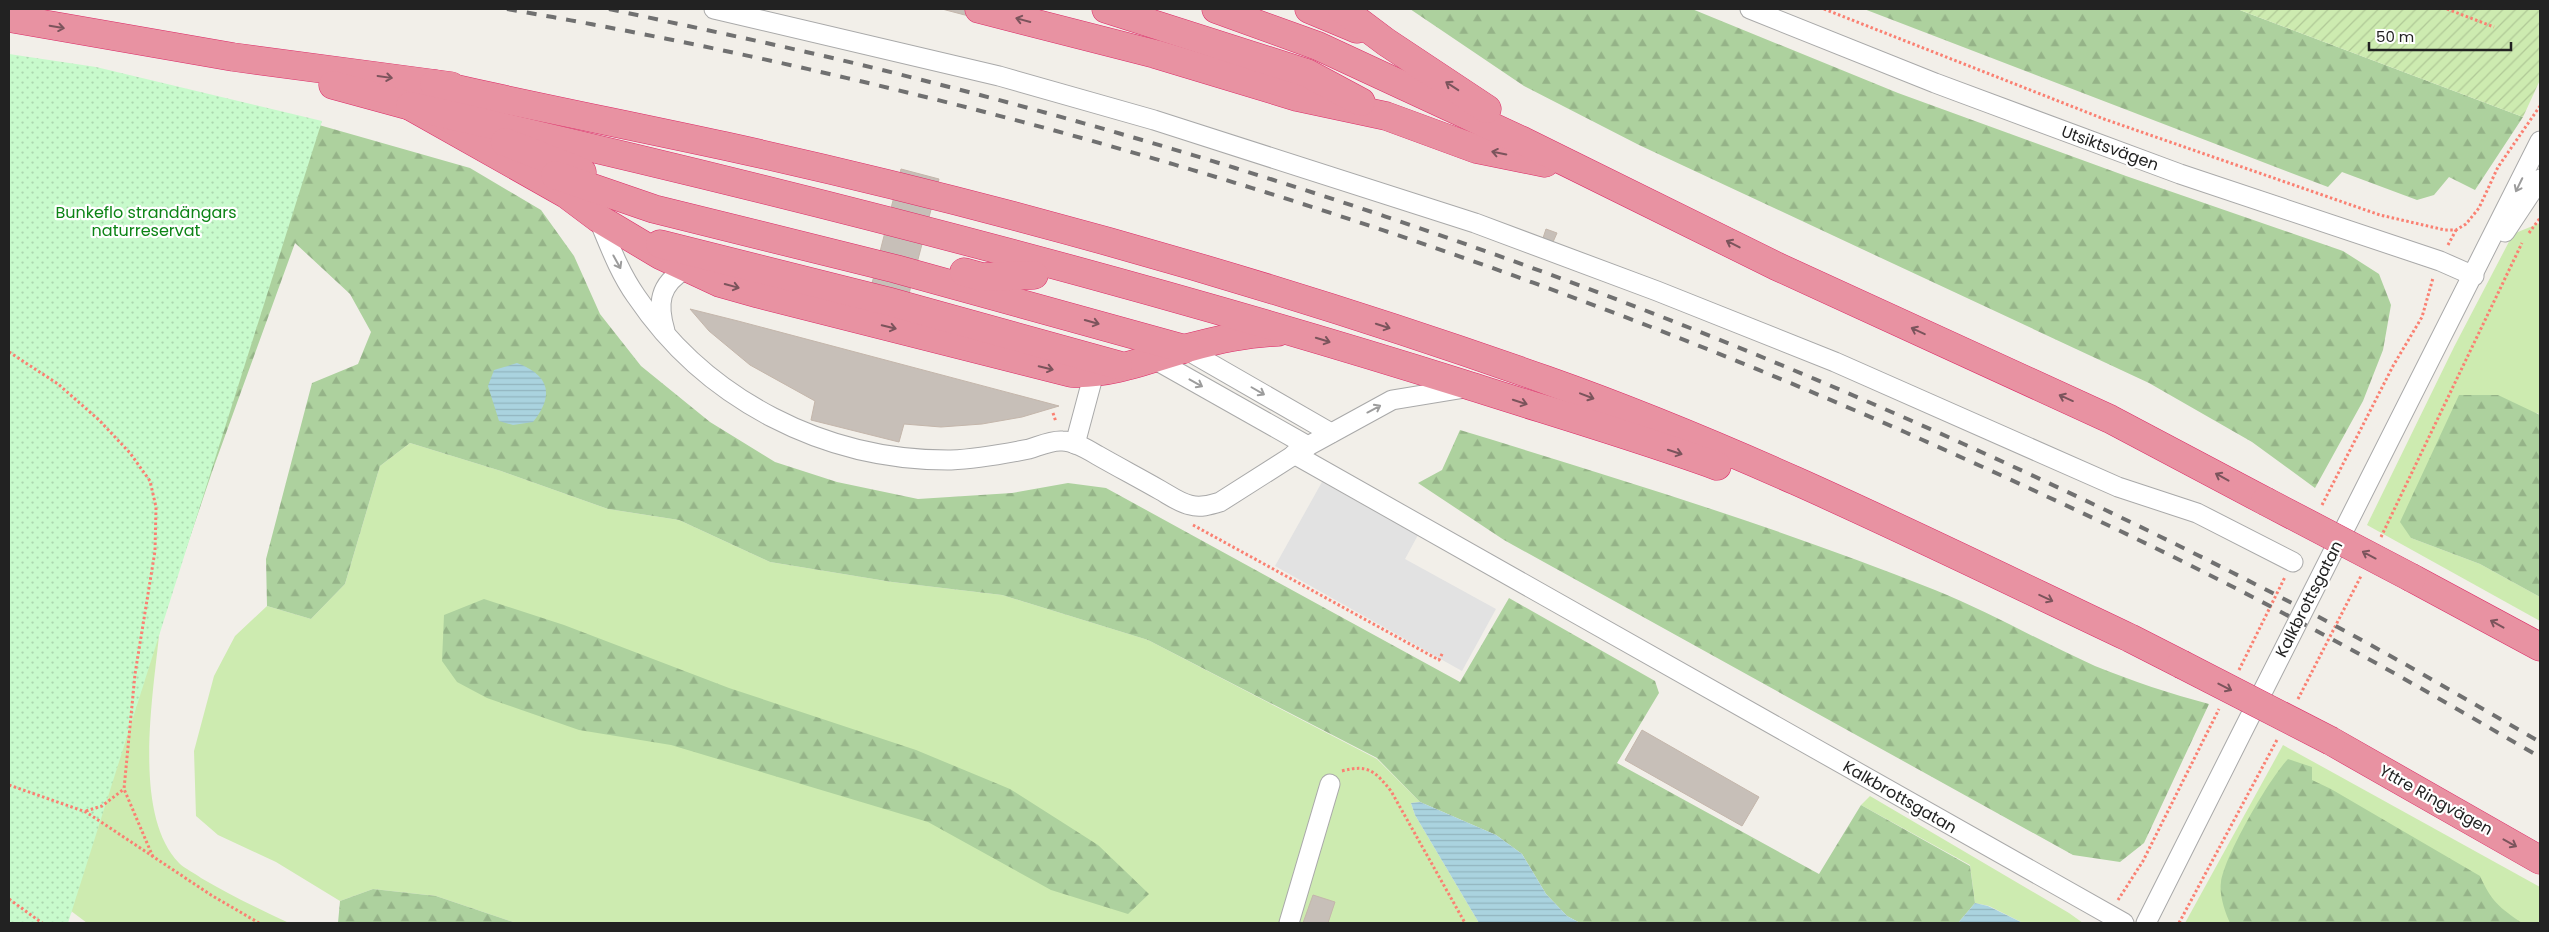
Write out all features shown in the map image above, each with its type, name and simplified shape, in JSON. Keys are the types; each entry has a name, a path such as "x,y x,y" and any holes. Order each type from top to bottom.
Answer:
{"highway":[{"path":"980,9 1155,54 1298,97 1386,116"},
{"path":"1044,9 1123,29 1263,72 1476,149 1597,176"},
{"path":"1106,9 1307,73 1386,116"},
{"path":"1162,9 1312,59 1398,83"},
{"path":"1216,9 1310,43 1398,83 1597,176 1776,266 2110,418 2540,647"},
{"path":"1265,9 1323,33 1398,83"},
{"path":"1309,9 1386,42"},
{"path":"1342,9 1386,42 1503,119 1597,176"},
{"path":"9,18 233,57 434,84 552,97 729,132 1076,217 1304,300 1548,381 1787,476 2001,578"},
{"path":"233,57 410,106 614,168 1250,333"},
{"path":"410,106 718,177 907,224 1295,331 1714,465 2001,578"},
{"path":"410,106 500,155 566,194 598,218 686,269 720,283 1039,366 1071,374 1094,373 1125,367 1185,349 1250,333 1295,331"},
{"path":"410,106 576,170 987,286 1185,349"},
{"path":"500,155 654,209 987,286 1034,276"},
{"path":"566,194 653,224 892,284 1049,327 1154,359"},
{"path":"632,237 887,301 1125,367"},
{"name":"Yttre Ringvägen","path":"2001,578 2181,664 2331,741 2540,860"}],"street":[{"path":"714,9 1008,78 1271,156 1475,223 1657,291 1835,362 2118,487 2158,498 2197,513 2293,562"},
{"name":"Utsiktsvägen","path":"1750,9 1935,83 2180,174 2440,260 2474,276"},
{"name":"Kalkbrottsgatan","path":"2146,923 2474,276 2540,141"},
{"name":"Kalkbrottsgatan","path":"2474,276 2525,205 2540,179"},
{"path":"598,218 613,255 635,295 666,336 708,375 742,399 776,419 827,442 875,453 919,460 954,460 1069,443 1176,499 1190,505 1200,506 1220,502 1301,450 1392,400 1411,395 1474,387"},
{"path":"666,336 659,312 660,300 673,279 686,269"},
{"path":"1185,349 1331,433"},
{"name":"Kalkbrottsgatan","path":"1154,359 1301,450 1676,671 2124,923"},
{"path":"1069,443 1094,373"},
{"path":"1289,923 1330,784"}],"path":[{"path":"1824,9 2113,123 2380,215 2445,230 2456,230 2466,224 2479,208 2498,167 2540,106"},
{"path":"2447,9 2494,27"},
{"path":"9,352 58,384 99,420 130,452 150,482 156,507 155,551 135,674 124,789 153,857"},
{"path":"1053,413 1069,443"},
{"path":"1189,524 1439,660 1443,652"},
{"path":"1330,784 1341,771 1358,766 1376,772 1391,790 1465,923"},
{"path":"9,786 86,812 153,857 259,923"},
{"path":"86,812 102,806 124,789"},
{"path":"9,898 42,923"}],"green space":[{"path":"1410,9 1692,9 1898,93 2126,176 2343,251 2379,274 2391,305 2383,350 2363,401 2315,488 2252,442 2149,383 1639,145 1524,86"},
{"path":"1864,9 2237,9 2523,117 2475,190 2449,177 2434,195 2417,200 2342,172 2328,187"},
{"path":"2237,9 2540,9 2540,80 2523,117"},
{"name":"Bunkeflo strandängars naturreservat","path":"9,54 96,67 322,121 68,923 9,923"},
{"path":"9,57 319,125 470,168 541,210 574,256 600,314 641,366 710,422 775,462 837,482 918,499 1012,493 1068,483 1106,488 1460,682 1509,598 1655,681 1659,693 1617,763 1819,874 1861,805 1970,866 1975,903 1958,923 1580,923 1567,916 1546,894 1522,854 1496,835 1420,802 1377,758 1148,640 1002,595 892,582 770,562 679,520 608,509 501,471 410,443 380,466 345,584 311,619 267,606 266,559 312,383 358,364 371,332 350,294 295,243 213,469 160,626"},
{"path":"2540,223 2540,415 2537,413 2411,538 2480,564 2540,597 2540,621 2367,525 2454,347 2513,234"},
{"path":"2459,395 2498,395 2540,415 2540,597 2480,564 2411,538 2400,522"},
{"path":"1460,430 1759,525 1877,567 1996,617 2095,666 2152,687 2209,704 2144,843 2120,862 2073,855 1504,540 1418,483 1442,470"},
{"path":"9,440 160,626 149,750 150,783 155,814 164,841 179,863 184,867 223,890 289,923 87,923 22,874"},
{"path":"410,443 501,471 608,509 679,520 770,562 892,582 1002,595 1148,640 1377,759 1420,802 1411,803 1415,815 1479,923 516,923 436,896 373,889 340,901 276,862 218,835 196,816 194,751 214,676 235,636 267,606 311,619 345,584 380,466"},
{"path":"484,599 564,625 729,688 916,750 1010,789 1098,845 1149,894 1128,914 1051,890 928,822 671,745 579,730 487,698 457,682 442,661 444,615"},
{"path":"2283,745 2540,887 2540,923 2185,923"},
{"path":"2288,759 2312,767 2312,780 2331,789 2480,876 2488,892 2497,903 2522,923 2230,923 2224,909 2221,892 2224,870 2230,854 2249,818 2270,783"},
{"path":"1870,796 2083,923 2023,923 1989,906 1975,903 1970,865 1861,805"},
{"path":"373,889 436,896 516,923 338,923 340,901"}],"shaded area":[{"path":"1322,482 1418,535 1405,559 1496,609 1462,671 1275,566"}],"water":[{"path":"517,363 536,373 542,380 546,395 540,412 533,422 513,425 499,421 488,386 494,370"},
{"path":"1420,802 1496,835 1522,854 1546,894 1567,916 1580,923 1479,923 1415,815 1411,803"},
{"path":"1975,903 1988,906 2023,923 1958,923"}],"building":[{"path":"942,9 983,9 980,19"},
{"path":"901,169 939,179 904,313 867,303"},
{"path":"1546,229 1557,233 1553,242 1543,238"},
{"path":"690,309 1059,406 1022,417 982,424 941,427 904,424 899,442 811,420 815,401 750,365 709,331"},
{"path":"1642,730 1759,797 1742,826 1625,760"},
{"path":"1313,895 1335,902 1328,923 1303,923"}],"railway":[{"path":"507,9 687,43 866,83 1044,128 1220,178 1395,234 1567,295 1738,362 1907,433 2010,479 2262,602 2426,691 2540,757"},
{"path":"609,9 876,68 1098,127 1280,182 1461,242 1639,308 1811,377 2065,491 2231,572 2342,629 2540,742"}]}
